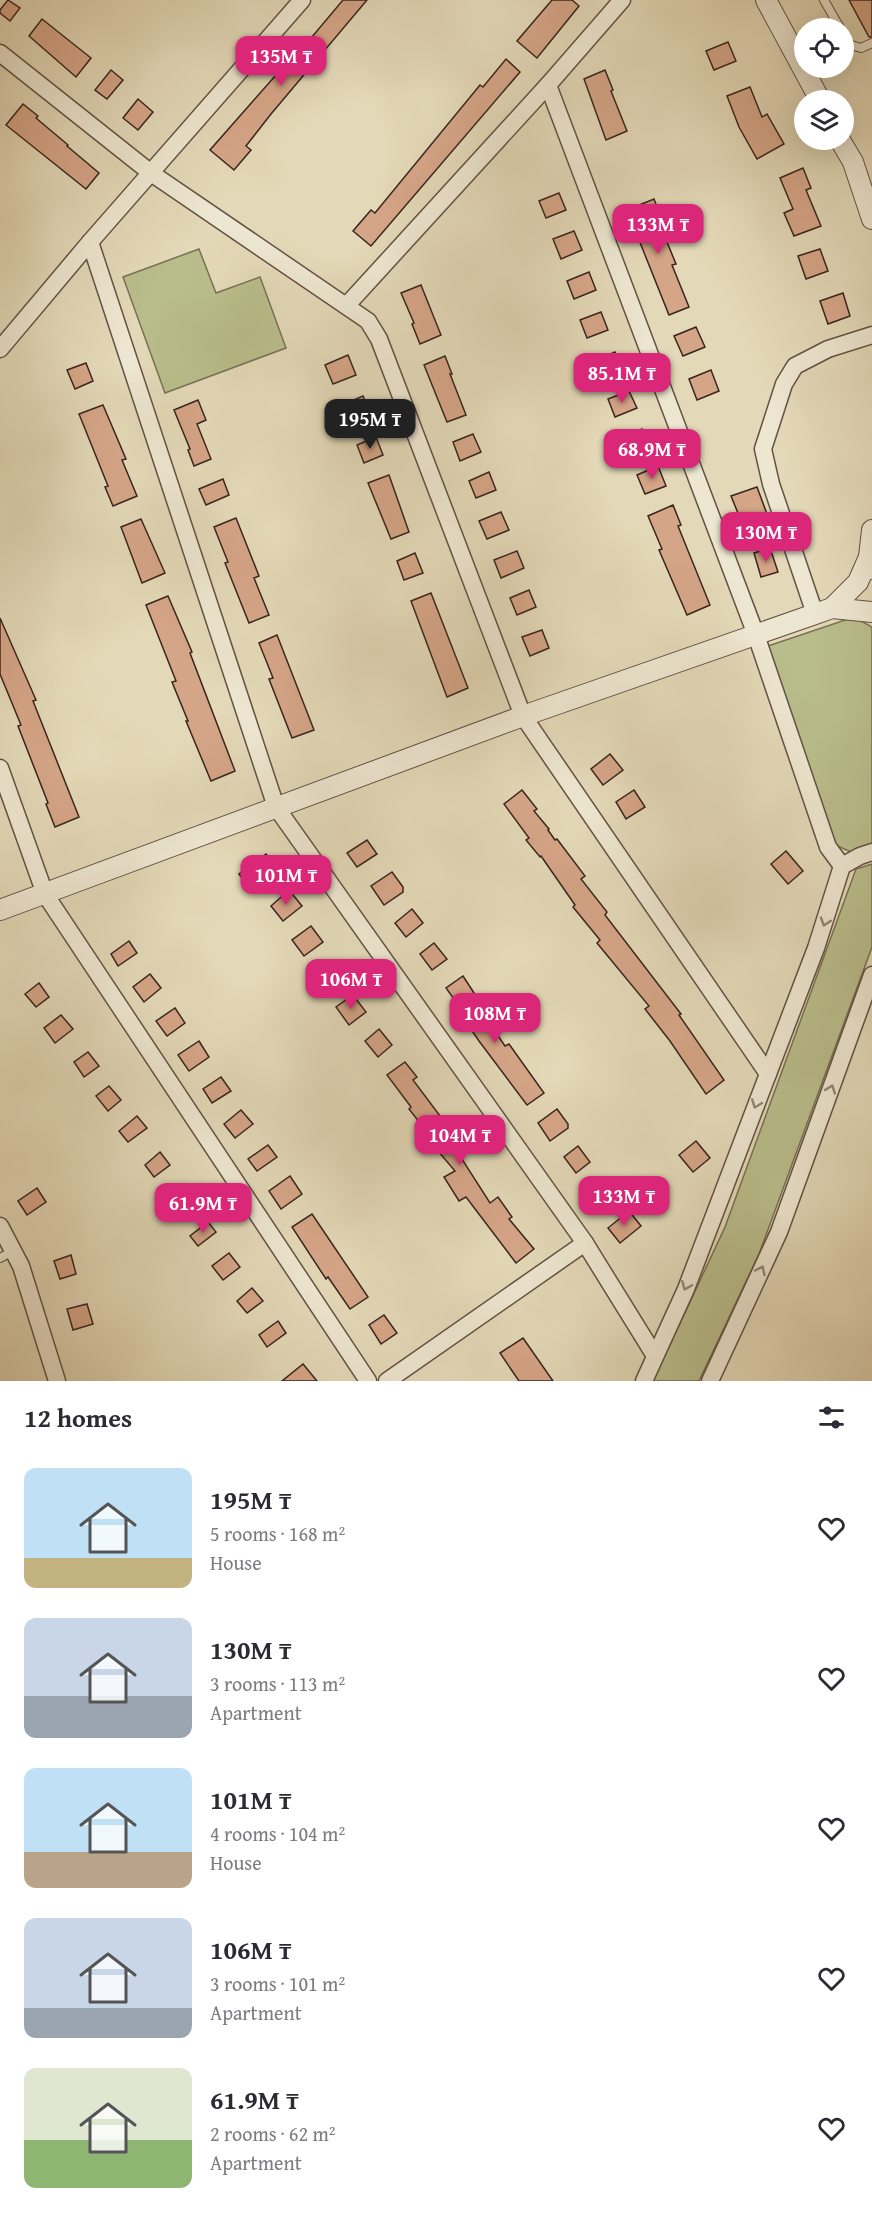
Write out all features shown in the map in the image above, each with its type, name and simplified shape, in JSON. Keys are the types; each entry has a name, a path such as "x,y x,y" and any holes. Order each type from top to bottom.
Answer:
{"street":[{"path":"0,349 90,242 302,0"},
{"path":"347,306 622,0"},
{"path":"766,0 815,90"},
{"path":"0,53 151,173 368,321 379,339 523,717 768,1074"},
{"path":"548,85 756,635 828,847 842,866"},
{"path":"846,150 853,162 872,219"},
{"path":"90,242 276,807 585,1244 655,1356"},
{"path":"823,611 771,484 763,449 784,384 795,366 828,349 872,335"},
{"path":"872,530 869,557 872,580"},
{"path":"0,910 523,717 823,611 858,582 869,557"},
{"path":"823,611 872,612"},
{"path":"0,768 45,894 368,1381"},
{"path":"644,1381 686,1289 816,948 842,866 872,852"},
{"path":"710,1381 778,1232 872,975"},
{"path":"0,1226 7,1255 21,1266 57,1381"},
{"path":"387,1381 585,1244"}],"lane":[{"path":"824,0 834,18"},
{"path":"854,46 861,48 872,43"}],"green space":[{"path":"199,249 216,293 260,277 286,348 165,393 123,277"},
{"path":"854,617 872,627 872,845 851,852 833,844 765,647"},
{"path":"872,864 872,947 759,1254 699,1381 653,1381 725,1227 856,869"}],"building":[{"path":"8,0 20,8 10,21 0,13"},
{"path":"343,0 367,0 271,114 246,146 251,150 234,170 210,150 283,67 285,69"},
{"path":"552,0 572,0 579,6 537,58 517,41"},
{"path":"849,0 872,0 872,37 869,37"},
{"path":"42,19 91,58 76,77 29,36"},
{"path":"728,42 736,61 714,70 706,51"},
{"path":"506,59 520,72 371,246 353,231 371,210 375,213 480,85 483,87"},
{"path":"111,70 123,80 107,99 95,90"},
{"path":"605,70 627,131 606,140 584,79"},
{"path":"750,87 762,117 767,114 784,144 757,159 739,127 727,96"},
{"path":"138,99 153,112 138,130 123,118"},
{"path":"23,104 99,173 86,189 6,125"},
{"path":"803,168 811,188 806,190 821,226 794,236 784,213 793,209 780,178"},
{"path":"559,193 566,210 546,218 539,201"},
{"path":"654,199 663,223 660,225 676,264 672,265 689,307 669,315 627,210"},
{"path":"574,231 582,250 561,259 553,239"},
{"path":"820,249 828,271 806,279 798,256"},
{"path":"589,272 596,290 574,299 567,281"},
{"path":"421,285 441,335 420,344 401,293"},
{"path":"843,293 850,316 828,324 820,301"},
{"path":"601,312 608,330 587,338 580,320"},
{"path":"696,327 705,347 683,356 674,336"},
{"path":"615,352 622,370 604,378 596,360"},
{"path":"348,355 356,375 333,384 325,365"},
{"path":"445,356 466,415 447,422 424,365"},
{"path":"86,363 93,381 75,389 67,370"},
{"path":"711,370 719,391 697,400 689,379"},
{"path":"629,391 637,408 615,417 608,399"},
{"path":"363,396 371,415 349,423 342,405"},
{"path":"198,400 206,420 197,424 211,459 194,466 188,450 190,449 174,410"},
{"path":"103,405 126,459 122,460 137,496 113,506 105,487 108,486 79,414"},
{"path":"642,429 649,448 628,456 621,438"},
{"path":"473,434 481,452 460,461 453,442"},
{"path":"376,437 383,455 364,463 357,445"},
{"path":"658,466 666,486 645,494 637,475"},
{"path":"489,472 496,490 476,498 469,481"},
{"path":"389,475 409,532 391,539 368,483"},
{"path":"223,479 229,495 206,505 199,489"},
{"path":"757,487 767,514 742,523 731,496"},
{"path":"673,505 681,525 678,526 710,605 687,615 659,550 662,549 648,516"},
{"path":"501,512 509,530 487,539 479,521"},
{"path":"236,518 259,576 254,578 269,615 249,623 225,563 228,562 214,527"},
{"path":"141,519 165,573 142,583 121,527"},
{"path":"770,548 778,572 761,577 754,553"},
{"path":"517,551 524,568 501,578 494,560"},
{"path":"415,553 423,573 404,580 397,561"},
{"path":"529,590 536,607 517,615 510,598"},
{"path":"431,593 468,688 447,697 411,601"},
{"path":"168,596 192,652 190,653 235,771 211,781 186,721 188,721 172,682 176,681 146,605"},
{"path":"0,618 36,700 33,701 79,817 55,827 18,726 21,725 0,674"},
{"path":"542,630 549,648 530,656 522,637"},
{"path":"277,635 314,730 292,738 269,679 273,678 259,643"},
{"path":"610,754 623,770 603,785 591,769"},
{"path":"522,790 537,809 534,811 555,840 557,839 585,876 581,879 607,912 605,915 681,1014 679,1015 724,1080 706,1094 645,1009 649,1006 597,943 600,940 573,907 575,905 541,856 526,840 529,838 504,804"},
{"path":"634,790 645,807 626,819 616,802"},
{"path":"367,840 377,854 357,867 347,853"},
{"path":"786,851 803,871 788,884 771,864"},
{"path":"266,854 278,870 278,874 252,893 239,874"},
{"path":"392,872 403,887 403,892 384,905 371,886"},
{"path":"289,890 302,906 283,921 271,906"},
{"path":"412,909 423,923 406,937 395,923"},
{"path":"311,926 323,942 304,956 292,940"},
{"path":"129,941 137,953 118,966 111,954"},
{"path":"434,943 447,959 432,970 420,954"},
{"path":"335,960 345,973 328,987 318,974"},
{"path":"150,974 161,988 144,1002 133,987"},
{"path":"463,976 474,993 471,996 505,1046 509,1044 544,1093 527,1105 479,1041 466,1022 469,1020 446,988"},
{"path":"39,983 49,997 36,1007 25,994"},
{"path":"353,995 366,1012 349,1025 336,1007"},
{"path":"175,1008 185,1023 167,1036 156,1021"},
{"path":"61,1015 73,1029 55,1043 44,1028"},
{"path":"379,1029 392,1045 378,1057 365,1041"},
{"path":"199,1041 209,1057 189,1071 178,1055"},
{"path":"88,1052 99,1066 84,1077 74,1062"},
{"path":"405,1062 417,1077 413,1080 464,1148 458,1153 490,1203 498,1197 512,1217 509,1219 534,1249 516,1263 466,1197 459,1201 444,1177 455,1171 432,1144 435,1142 409,1109 411,1107 387,1075"},
{"path":"221,1077 231,1091 212,1103 203,1089"},
{"path":"109,1086 121,1100 108,1111 96,1096"},
{"path":"557,1109 568,1124 568,1128 550,1141 538,1123"},
{"path":"241,1110 253,1124 235,1138 224,1124"},
{"path":"137,1116 147,1128 128,1142 119,1131"},
{"path":"696,1141 710,1158 693,1172 679,1155"},
{"path":"268,1145 277,1157 257,1171 248,1159"},
{"path":"578,1146 590,1162 576,1173 564,1157"},
{"path":"160,1152 170,1165 154,1177 145,1165"},
{"path":"290,1176 302,1194 281,1209 269,1191"},
{"path":"603,1179 615,1194 599,1207 587,1192"},
{"path":"184,1184 193,1196 176,1209 167,1198"},
{"path":"37,1188 46,1202 27,1215 18,1201"},
{"path":"629,1211 641,1226 620,1243 608,1228"},
{"path":"312,1214 368,1297 350,1309 328,1277 326,1279 292,1227"},
{"path":"208,1222 216,1232 198,1246 190,1236"},
{"path":"229,1253 240,1267 223,1280 212,1266"},
{"path":"71,1255 76,1274 60,1279 54,1261"},
{"path":"252,1288 263,1301 247,1313 237,1301"},
{"path":"87,1304 93,1324 73,1330 67,1309"},
{"path":"384,1315 397,1333 381,1344 369,1325"},
{"path":"278,1321 286,1333 267,1347 259,1335"},
{"path":"523,1338 553,1381 519,1381 500,1353"},
{"path":"303,1364 317,1381 282,1381"}]}
